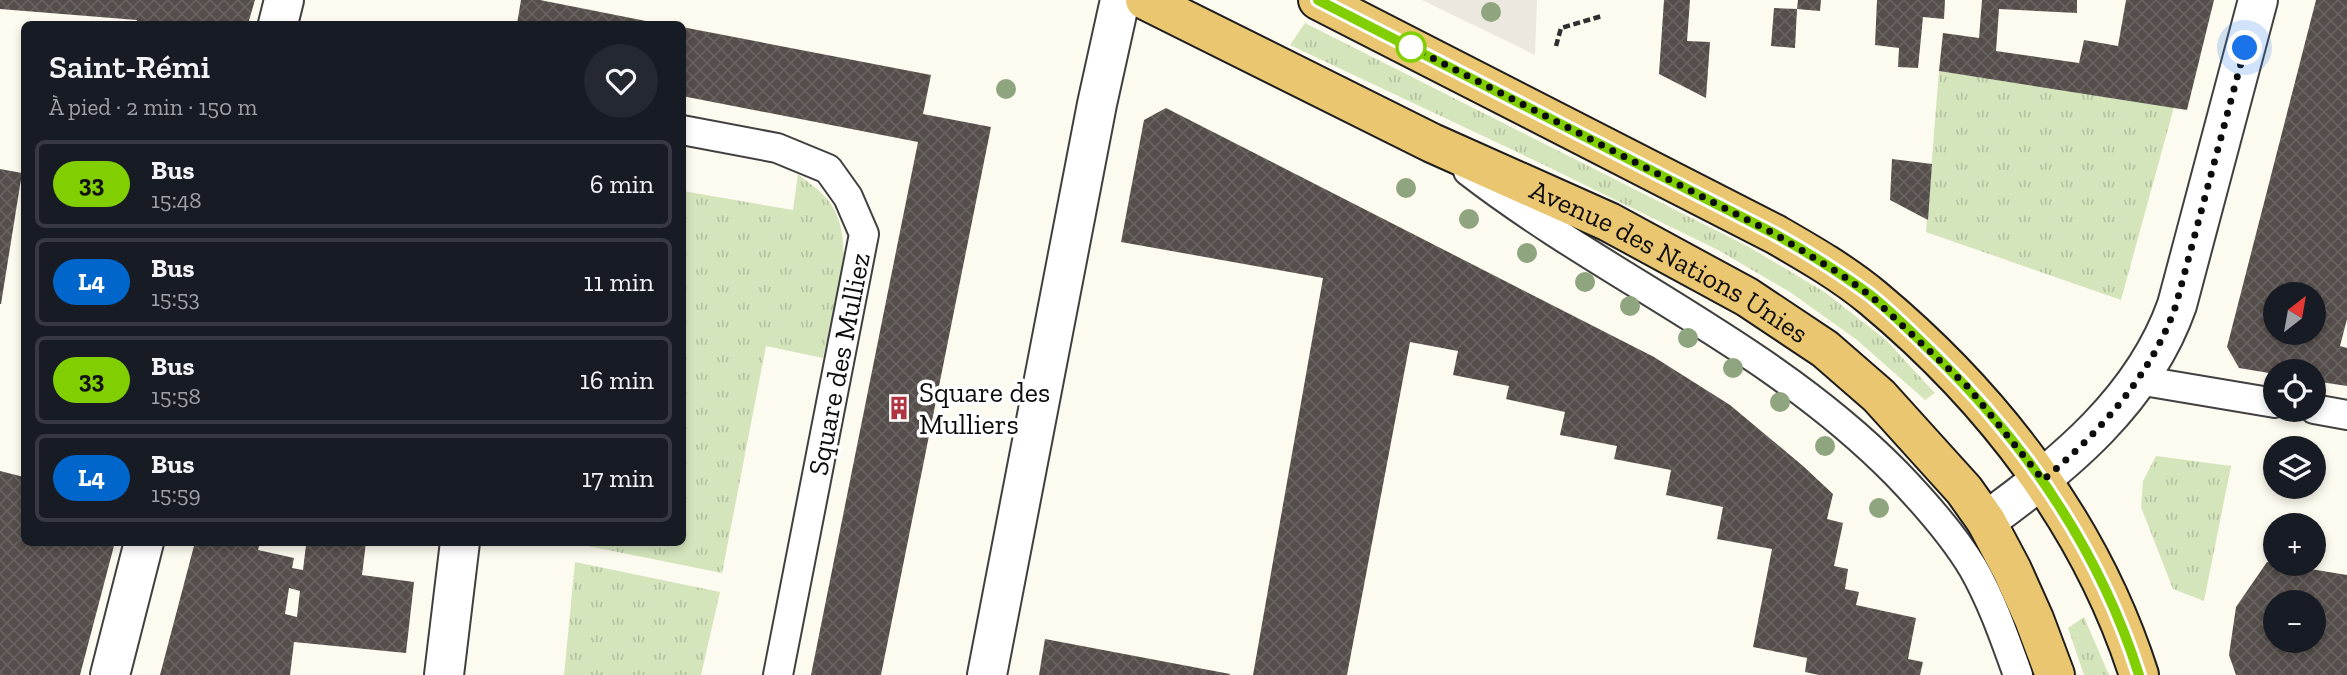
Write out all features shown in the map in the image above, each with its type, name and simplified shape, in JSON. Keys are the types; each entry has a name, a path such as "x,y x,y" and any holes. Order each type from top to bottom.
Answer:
{"main road":[{"name":"Avenue des Nations Unies","path":"1145,0 1432,143 1609,222 1713,277 1825,349 1880,396 1941,462 1986,521 2029,607 2055,675"},
{"path":"1318,0 1594,139 1809,253 1871,296 1969,388 2043,480 2063,509 2100,578 2123,629 2139,675"}],"street":[{"path":"279,21 284,0"},
{"path":"986,675 1097,103 1120,0"},
{"path":"1986,521 2043,480 2088,439 2138,380 2162,343 2176,305 2258,0"},
{"path":"110,675 143,546"},
{"path":"444,675 460,546"}],"lane":[{"name":"Square des Mulliez","path":"686,131 777,148 828,169 848,197 864,233 778,675"},
{"path":"1432,143 1496,192 1588,254 1706,324 1782,375 1881,458 1922,500 1973,569 1993,607 2018,675"},
{"path":"2138,380 2263,401"},
{"path":"2326,411 2347,415"},
{"path":"1973,569 1972,550 1976,536 1986,521"}],"path":[{"path":"1556,46 1560,28 1602,16"}],"green space":[{"path":"1305,23 1749,247 1826,293 1886,340 1935,393 1925,400 1857,340 1790,292 1718,250 1290,45"},
{"path":"1939,71 2174,107 2121,300 1926,232"},
{"path":"798,174 824,195 837,215 842,234 843,255 838,298 823,358 766,346 722,573 588,546 686,546 686,192 793,210"},
{"path":"2156,456 2231,466 2204,601 2173,589 2141,507 2143,481"},
{"path":"575,562 720,592 701,675 564,675"},
{"path":"2084,617 2109,675 2084,675 2068,628"}],"shaded area":[{"path":"1422,0 1537,0 1535,55"}],"building":[{"path":"0,0 255,0 249,21 137,21 0,9"},
{"path":"521,0 540,0 646,21 518,21"},
{"path":"1664,0 1690,0 1687,41 1710,42 1706,98 1659,74"},
{"path":"1798,0 1821,0 1820,11 1797,9"},
{"path":"1877,0 1945,0 1944,19 1923,17 1918,68 1898,67 1899,48 1875,45"},
{"path":"1982,0 2077,0 2077,13 1999,9 1996,51 2079,63 2084,40 2118,46 2126,0 2214,0 2187,110 1939,71 1943,33 1979,38"},
{"path":"2316,0 2347,0 2347,319 2340,346 2347,348 2347,386 2326,383 2326,359 2263,359 2263,372 2239,368 2227,347"},
{"path":"1774,8 1797,9 1795,48 1771,46"},
{"name":"Square des Mulliers","path":"686,28 931,75 923,114 991,127 881,675 811,675 918,142 686,97"},
{"path":"1166,108 1654,357 1730,405 1833,494 1827,519 1843,523 1834,566 1848,569 1845,589 1859,592 1856,605 1916,618 1908,659 1923,662 1920,675 1819,675 1805,672 1807,658 1753,647 1772,549 1717,539 1723,507 1666,495 1671,470 1614,459 1617,446 1560,435 1565,412 1506,399 1509,386 1453,375 1458,351 1410,342 1347,675 1253,675 1323,278 1121,242 1144,120"},
{"path":"1892,159 1932,164 1928,220 1890,200"},
{"path":"0,169 21,173 21,179 0,304"},
{"path":"0,471 21,476 21,546 114,546 80,675 0,675"},
{"path":"194,546 259,546 258,550 294,558 292,568 303,570 306,546 366,546 362,575 414,582 406,653 294,642 290,675 160,675","holes":["289,588 300,591 297,617 285,614"]},
{"path":"2263,568 2263,576 2326,576 2326,572 2347,575 2347,675 2236,675 2229,655 2236,607"},
{"path":"1045,639 1230,674 1230,675 1039,675"}],"bus line":[{"name":"33","path":"1318,0 1775,234 1809,253 1871,296 1969,388 2043,480 2063,509 2100,578 2123,629 2139,675"}],"place":[{"name":"Square des Mulliers","path":"899,408"}],"route":[{"path":"1411,47 1775,234 1842,275 1871,296 1969,388 2043,480 2088,439 2138,380 2162,343 2176,305 2245,48"}]}
